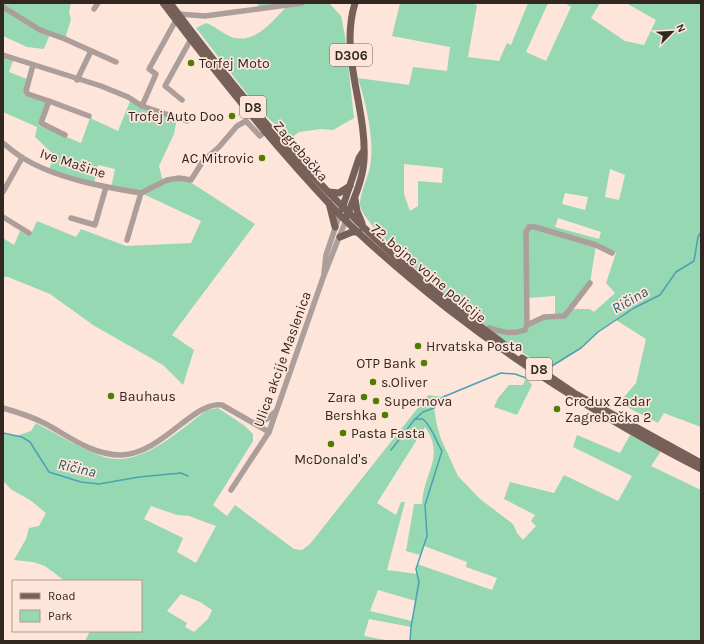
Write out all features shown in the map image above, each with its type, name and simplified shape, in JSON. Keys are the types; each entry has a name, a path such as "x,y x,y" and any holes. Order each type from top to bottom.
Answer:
{"main road":[{"name":"Zagrebačka","path":"163,3 177,17 299,161 349,212"},
{"name":"Zagrebačka","path":"170,3 191,39 266,131 346,220"},
{"name":"D306","path":"349,212 364,165 363,128 349,38 351,18 355,3"},
{"name":"D306","path":"343,206 359,158 364,152"},
{"path":"329,192 339,193 350,186"},
{"path":"340,237 361,230 355,194"},
{"path":"328,201 335,227"},
{"path":"340,214 343,206"},
{"path":"346,220 349,212"},
{"name":"72. bojne vojne policije","path":"349,212 361,230 426,292 534,372 637,436 701,469"},
{"name":"72. bojne vojne policije","path":"346,220 361,230 485,331 522,358 574,393 701,463"}],"street":[{"path":"94,9 98,3"},
{"path":"142,106 156,74 149,70 177,17 205,16 302,3"},
{"path":"3,7 40,30 65,39 116,62"},
{"path":"182,100 165,86 191,39"},
{"path":"77,80 91,51"},
{"path":"3,54 77,80 101,86 131,99 142,106 187,121"},
{"path":"33,65 26,91 28,94 89,116"},
{"path":"49,102 41,123 65,135"},
{"path":"127,240 141,193 167,180 179,178 191,180 203,161 219,147 237,126 246,121 260,136 266,131"},
{"name":"Ive Mašine","path":"3,143 22,158 49,170 106,187 141,193"},
{"path":"3,192 22,158"},
{"path":"71,218 96,225 106,187"},
{"name":"Ulica akcije Maslenica","path":"324,275 326,255 340,214"},
{"path":"3,217 30,233"},
{"name":"Ulica akcije Maslenica","path":"231,490 269,432 324,275 346,220"},
{"path":"485,331 489,328 506,334 525,330 527,325 526,229 535,227 554,232 596,245 612,253"},
{"path":"527,325 544,317 564,316 590,283"},
{"path":"3,408 44,423 95,451 120,455 134,454 149,448 210,405 222,405 269,432"},
{"path":"255,424 267,419 276,411"}],"green space":[{"path":"3,3 71,3 69,12 71,19 65,39 50,34 44,49 27,47 3,36"},
{"path":"257,3 329,3 341,16 345,36 354,118 333,130 321,129 299,132 291,138 270,120 251,99 196,28 206,23 231,37 240,39 248,38 263,30 288,5 260,8"},
{"path":"400,3 471,3 477,5 468,57 499,61 507,43 511,45 528,3 548,3 526,52 546,61 571,7 565,3 600,3 591,18 625,41 644,45 656,20 626,3 701,3 701,427 664,413 658,423 619,403 636,383 646,339 616,320 598,332 581,348 547,369 499,337 467,313 421,274 379,234 366,217 360,205 362,192 370,167 371,134 367,110 358,78 409,85 413,67 447,71 450,47 392,36","holes":["404,164 443,168 442,183 418,181 418,206 410,211 404,194","610,169 625,175 619,200 605,197","565,193 588,197 585,210 562,204","558,218 601,232 599,239 555,227","596,245 616,253 606,283 615,293 594,312 590,309 572,309 590,283","555,296 555,316 527,324 527,298"]},
{"path":"3,55 14,58 9,72 27,79 26,91 49,101 38,125 81,143 90,118 118,131 131,99 177,118 174,134 159,166 163,182 187,180 255,224 172,335 194,350 183,385 163,365 93,325 50,294 8,277 3,277 3,238 14,245 20,231 30,236 37,221 76,237 81,229 126,246 191,243 201,221 141,193 111,188 115,169 98,165 94,184 49,170 54,155 35,137 37,127 3,112"},
{"path":"526,378 532,385 517,415 494,407 498,398 509,385 523,385"},
{"path":"428,395 443,397 434,408 437,426 441,439 458,476 480,499 513,524 517,533 523,540 536,526 531,521 535,515 504,499 510,482 554,493 564,475 618,501 632,476 573,447 577,435 620,453 630,435 661,451 651,466 701,490 701,641 410,641 411,627 369,619 364,636 391,641 85,641 90,632 142,632 142,580 64,580 45,566 33,562 14,560 26,539 29,528 39,526 46,513 30,500 12,490 3,481 3,434 16,436 31,431 36,423 90,452 108,458 121,459 135,457 148,451 173,436 207,410 218,408 245,426 253,434 253,441 213,505 227,516 235,505 294,549 302,550 310,544","holes":["425,427 434,447 434,456 423,493 422,504 414,504 406,551 420,555 424,546 467,562 466,567 497,578 492,590 417,564 417,574 387,570 405,502 401,502 396,515 377,503","151,506 177,515 189,516 216,526 196,563 177,552 183,538 144,519","378,590 416,601 412,621 370,611","181,594 200,602 212,610 208,619 194,632 185,627 187,623 167,611"]}],"waterway":[{"name":"Ričina","path":"547,369 581,348 598,332 634,308 660,295 676,272 694,261 698,237 701,232"},
{"path":"391,450 415,419 423,412 434,408 443,397 501,373 515,374 526,378"},
{"path":"410,641 419,582 416,569 427,536 425,505 442,451 432,430 423,419 415,419"},
{"name":"Ričina","path":"3,433 22,437 30,442 49,472 81,482 99,484 139,477 181,473 188,476"}],"place":[{"name":"Torfej Moto","path":"191,63"},
{"name":"Trofej Auto Doo","path":"232,116"},
{"name":"AC Mitrovic","path":"262,158"},
{"name":"Hrvatska Posta","path":"418,346"},
{"name":"OTP Bank","path":"424,363"},
{"name":"s.Oliver","path":"373,382"},
{"name":"Bauhaus","path":"111,396"},
{"name":"Zara","path":"364,397"},
{"name":"Supernova","path":"376,401"},
{"name":"Crodux Zadar Zagrebačka 2","path":"557,409"},
{"name":"Bershka","path":"385,415"},
{"name":"Pasta Fasta","path":"343,433"},
{"name":"McDonald's","path":"331,444"}]}
